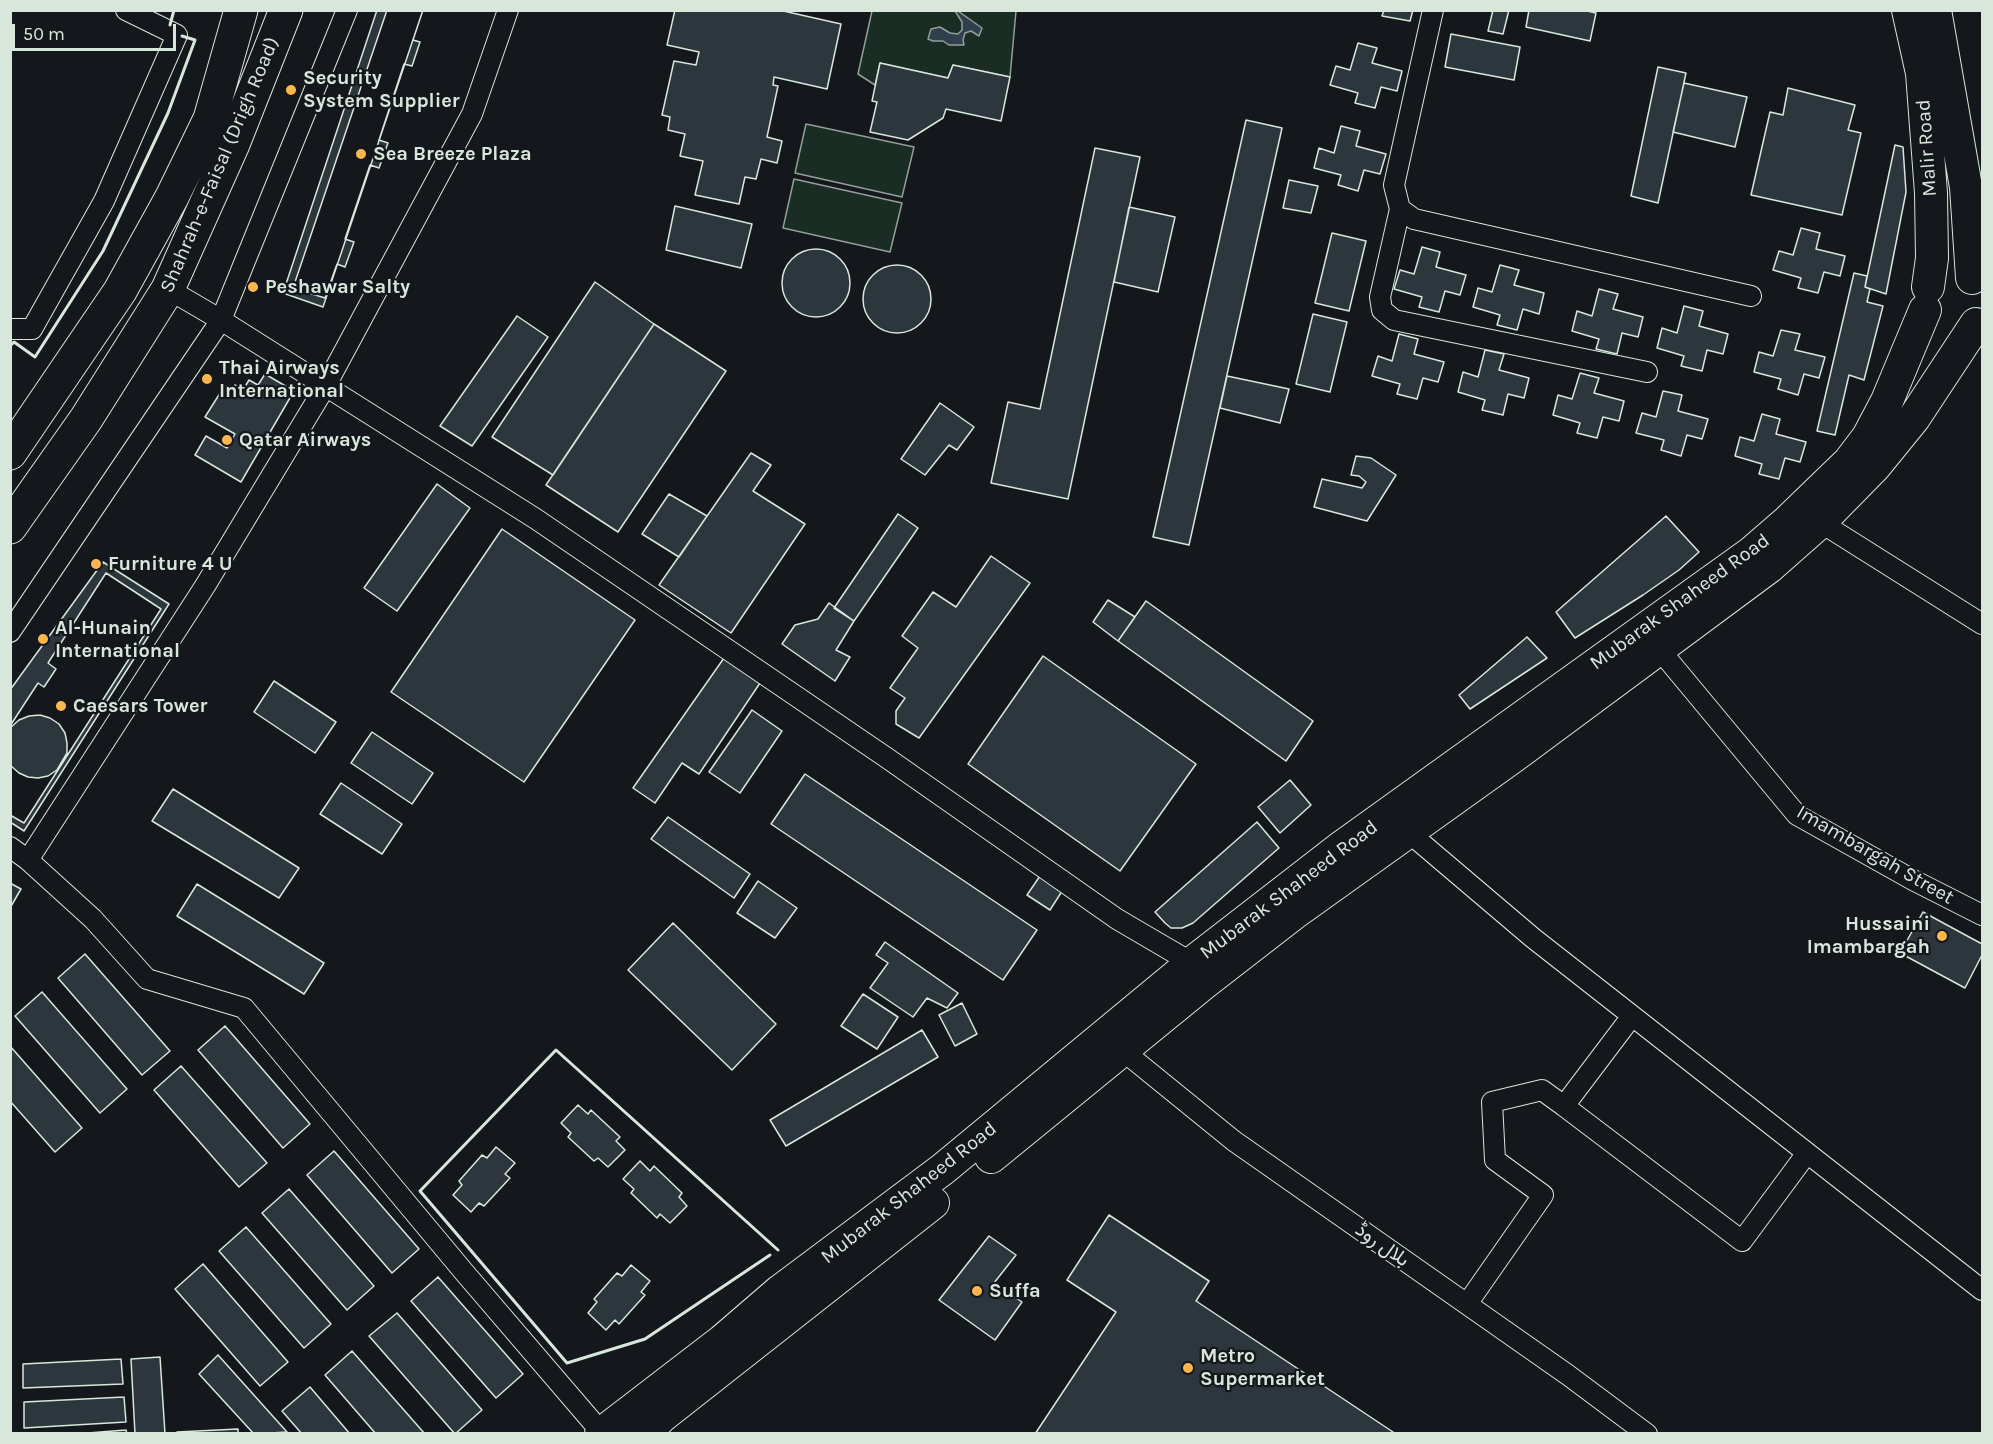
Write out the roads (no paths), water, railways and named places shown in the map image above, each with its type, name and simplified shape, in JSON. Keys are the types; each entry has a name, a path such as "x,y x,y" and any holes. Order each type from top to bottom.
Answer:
{"highway":[{"name":"Shahrah-e-Faisal (Drigh Road)","path":"10,453 120,291 172,197 210,119 241,10"},
{"name":"Shahrah-e-Faisal (Drigh Road)","path":"10,527 86,419 168,289 233,144 286,10"}],"main road":[{"name":"Malir Road","path":"1908,10 1922,73 1930,182 1932,258 1927,299"},
{"name":"Malir Road","path":"1935,10 1966,187 1977,285"},
{"path":"1977,285 1963,274 1953,272 1935,280 1927,299 1928,319 1942,331 1960,333 1979,319"},
{"name":"Mubarak Shaheed Road","path":"602,1433 722,1341 780,1291 942,1169 1192,963 1343,846 1751,552 1788,521 1849,462 1868,437 1887,401 1927,299"},
{"name":"Mubarak Shaheed Road","path":"644,1434 660,1417 1040,1119 1122,1050 1293,914 1514,756 1769,567 1820,522 1875,465 1914,418 1979,319"}],"street":[{"path":"10,328 32,329 104,201 177,35 126,10"},
{"path":"10,632 221,320 347,10"},
{"path":"28,860 205,586 325,387 472,114 508,10"},
{"path":"1433,10 1394,185 1400,209 1380,297 1382,309 1394,320 1647,372"},
{"path":"1400,209 1414,219 1751,296"},
{"path":"168,289 221,320 536,519 887,758 1117,919 1192,963"},
{"path":"1820,522 1983,624"},
{"name":"Imambargah Street","path":"1659,649 1797,815 1913,880 1983,915"},
{"path":"1407,831 1533,938 1983,1290"},
{"path":"10,847 28,860 93,919 147,979 244,1008 464,1272 602,1433"},
{"path":"1564,1106 1632,1016"},
{"name":"بلال روڈ","path":"1122,1050 1234,1141 1568,1375 1647,1434"},
{"path":"1467,1304 1543,1195 1495,1160 1492,1102 1542,1090 1742,1241 1807,1153"}],"water":[{"path":"955,11 982,28 979,36 971,31 965,33 964,45 949,45 943,41 928,39 931,29 940,27 950,33 958,34 962,30 962,22"}],"place":[{"name":"Security System Supplier","path":"291,90"},
{"name":"Sea Breeze Plaza","path":"361,154"},
{"name":"Peshawar Salty","path":"253,287"},
{"name":"Thai Airways International","path":"207,379"},
{"name":"Qatar Airways","path":"227,440"},
{"name":"Furniture 4 U","path":"96,564"},
{"name":"Al-Hunain International","path":"43,639"},
{"name":"Caesars Tower","path":"61,706"},
{"name":"Hussaini Imambargah","path":"1942,936"},
{"name":"Suffa","path":"977,1291"},
{"name":"Metro Supermarket","path":"1188,1368"}]}
